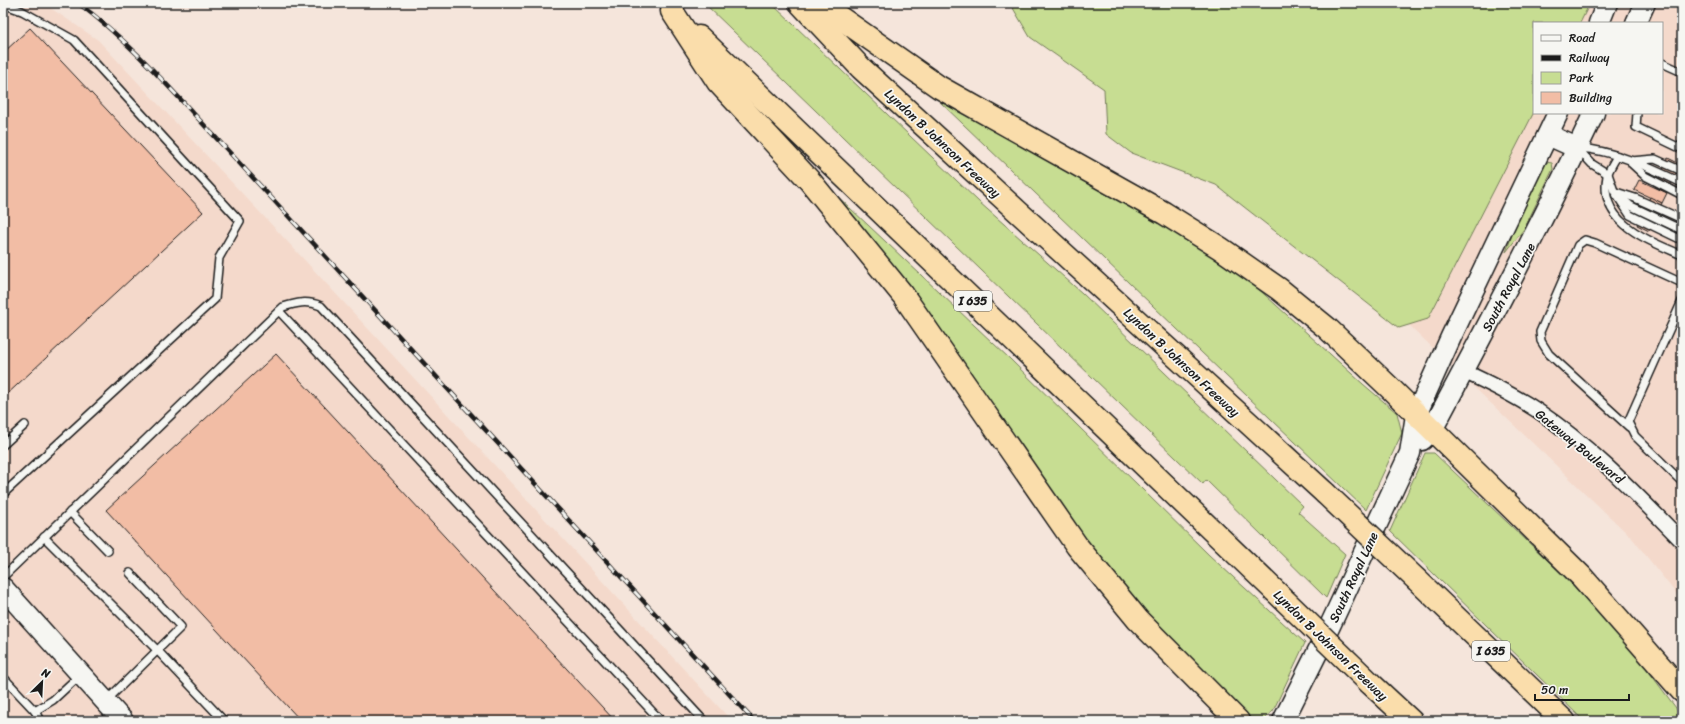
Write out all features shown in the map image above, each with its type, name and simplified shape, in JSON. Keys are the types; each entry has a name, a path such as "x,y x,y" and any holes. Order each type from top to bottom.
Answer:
{"highway":[{"name":"Lyndon B Johnson Freeway","path":"800,3 861,68 1325,493 1564,721"},
{"path":"819,3 939,87 1164,213 1220,248 1278,289 1327,328 1390,387 1416,415 1581,576 1682,691"},
{"name":"Lyndon B Johnson Freeway","path":"668,7 1411,721"},
{"path":"668,7 718,82 810,181 903,295 1082,552 1138,620 1238,721"}],"main road":[{"path":"1599,22 1608,3"},
{"path":"1636,22 1645,3"},
{"name":"South Royal Lane","path":"1283,721 1321,645 1410,453 1416,415 1558,114"},
{"name":"South Royal Lane","path":"1410,453 1432,430 1549,208 1594,114"},
{"path":"1548,134 1577,148"},
{"path":"1484,268 1510,281"},
{"path":"3,588 122,721"}],"street":[{"name":"Gateway Boulevard","path":"1463,371 1500,388 1539,412 1578,442 1619,477 1682,541"}],"lane":[{"path":"3,4 22,11 74,40 240,221 219,258 215,299 3,494"},
{"path":"1663,63 1682,72"},
{"path":"1637,114 1636,127 1682,149"},
{"path":"1577,148 1598,150 1617,156 1682,183"},
{"path":"1577,148 1592,164 1608,174 1614,191 1630,215 1682,240"},
{"path":"1617,156 1608,174 1606,190 1608,200 1627,228 1642,237 1682,255"},
{"path":"1629,161 1656,159 1682,171"},
{"path":"1629,161 1645,176 1682,195"},
{"path":"1614,191 1635,198 1682,219"},
{"path":"1614,191 1631,206 1682,230"},
{"path":"1682,282 1595,243 1585,240 1578,245 1540,332 1541,341 1549,354 1629,427 1635,436 1682,482"},
{"path":"1629,427 1628,422 1632,411 1682,301"},
{"path":"3,577 283,307 297,302 312,302 321,306 704,721"},
{"path":"279,311 661,721"},
{"path":"3,445 24,425"},
{"path":"70,512 108,551"},
{"path":"44,537 157,650 224,721"},
{"path":"105,701 181,627 130,573"},
{"path":"35,711 52,700 80,675"},
{"path":"3,677 35,711 40,721"}],"shaded area":[{"path":"3,3 43,3 98,40 285,239 729,718 729,721 3,721"},
{"path":"1013,3 1682,3 1682,601 1632,538 1410,326"}],"green space":[{"path":"704,3 771,3 979,202 1082,293 1303,506 1298,512 1345,554 1326,598 1206,480 1203,484"},
{"path":"1010,3 1590,3 1580,22 1533,22 1533,114 1428,319 1399,328 1216,185 1131,153 1106,134 1104,89 1030,37"},
{"path":"939,101 1174,230 1254,285 1397,413 1402,433 1366,510"},
{"path":"1546,162 1552,163 1553,169 1524,229 1506,252 1517,221 1543,164"},
{"path":"833,192 1010,359 1209,555 1305,643 1273,711 1263,720 1249,717 1151,625 1097,563 829,196"},
{"path":"1425,453 1434,453 1563,575 1623,637 1676,708 1682,718 1682,721 1584,721 1390,531"}],"building":[{"path":"30,28 203,212 3,398 3,53"},
{"path":"1668,158 1680,164 1667,193 1655,187"},
{"path":"1639,180 1667,193 1662,203 1634,190"},
{"path":"1650,197 1662,203 1649,231 1637,225"},
{"path":"276,354 615,721 301,721 106,510"}],"railway":[{"path":"78,3 116,34 169,87 754,721"}]}
